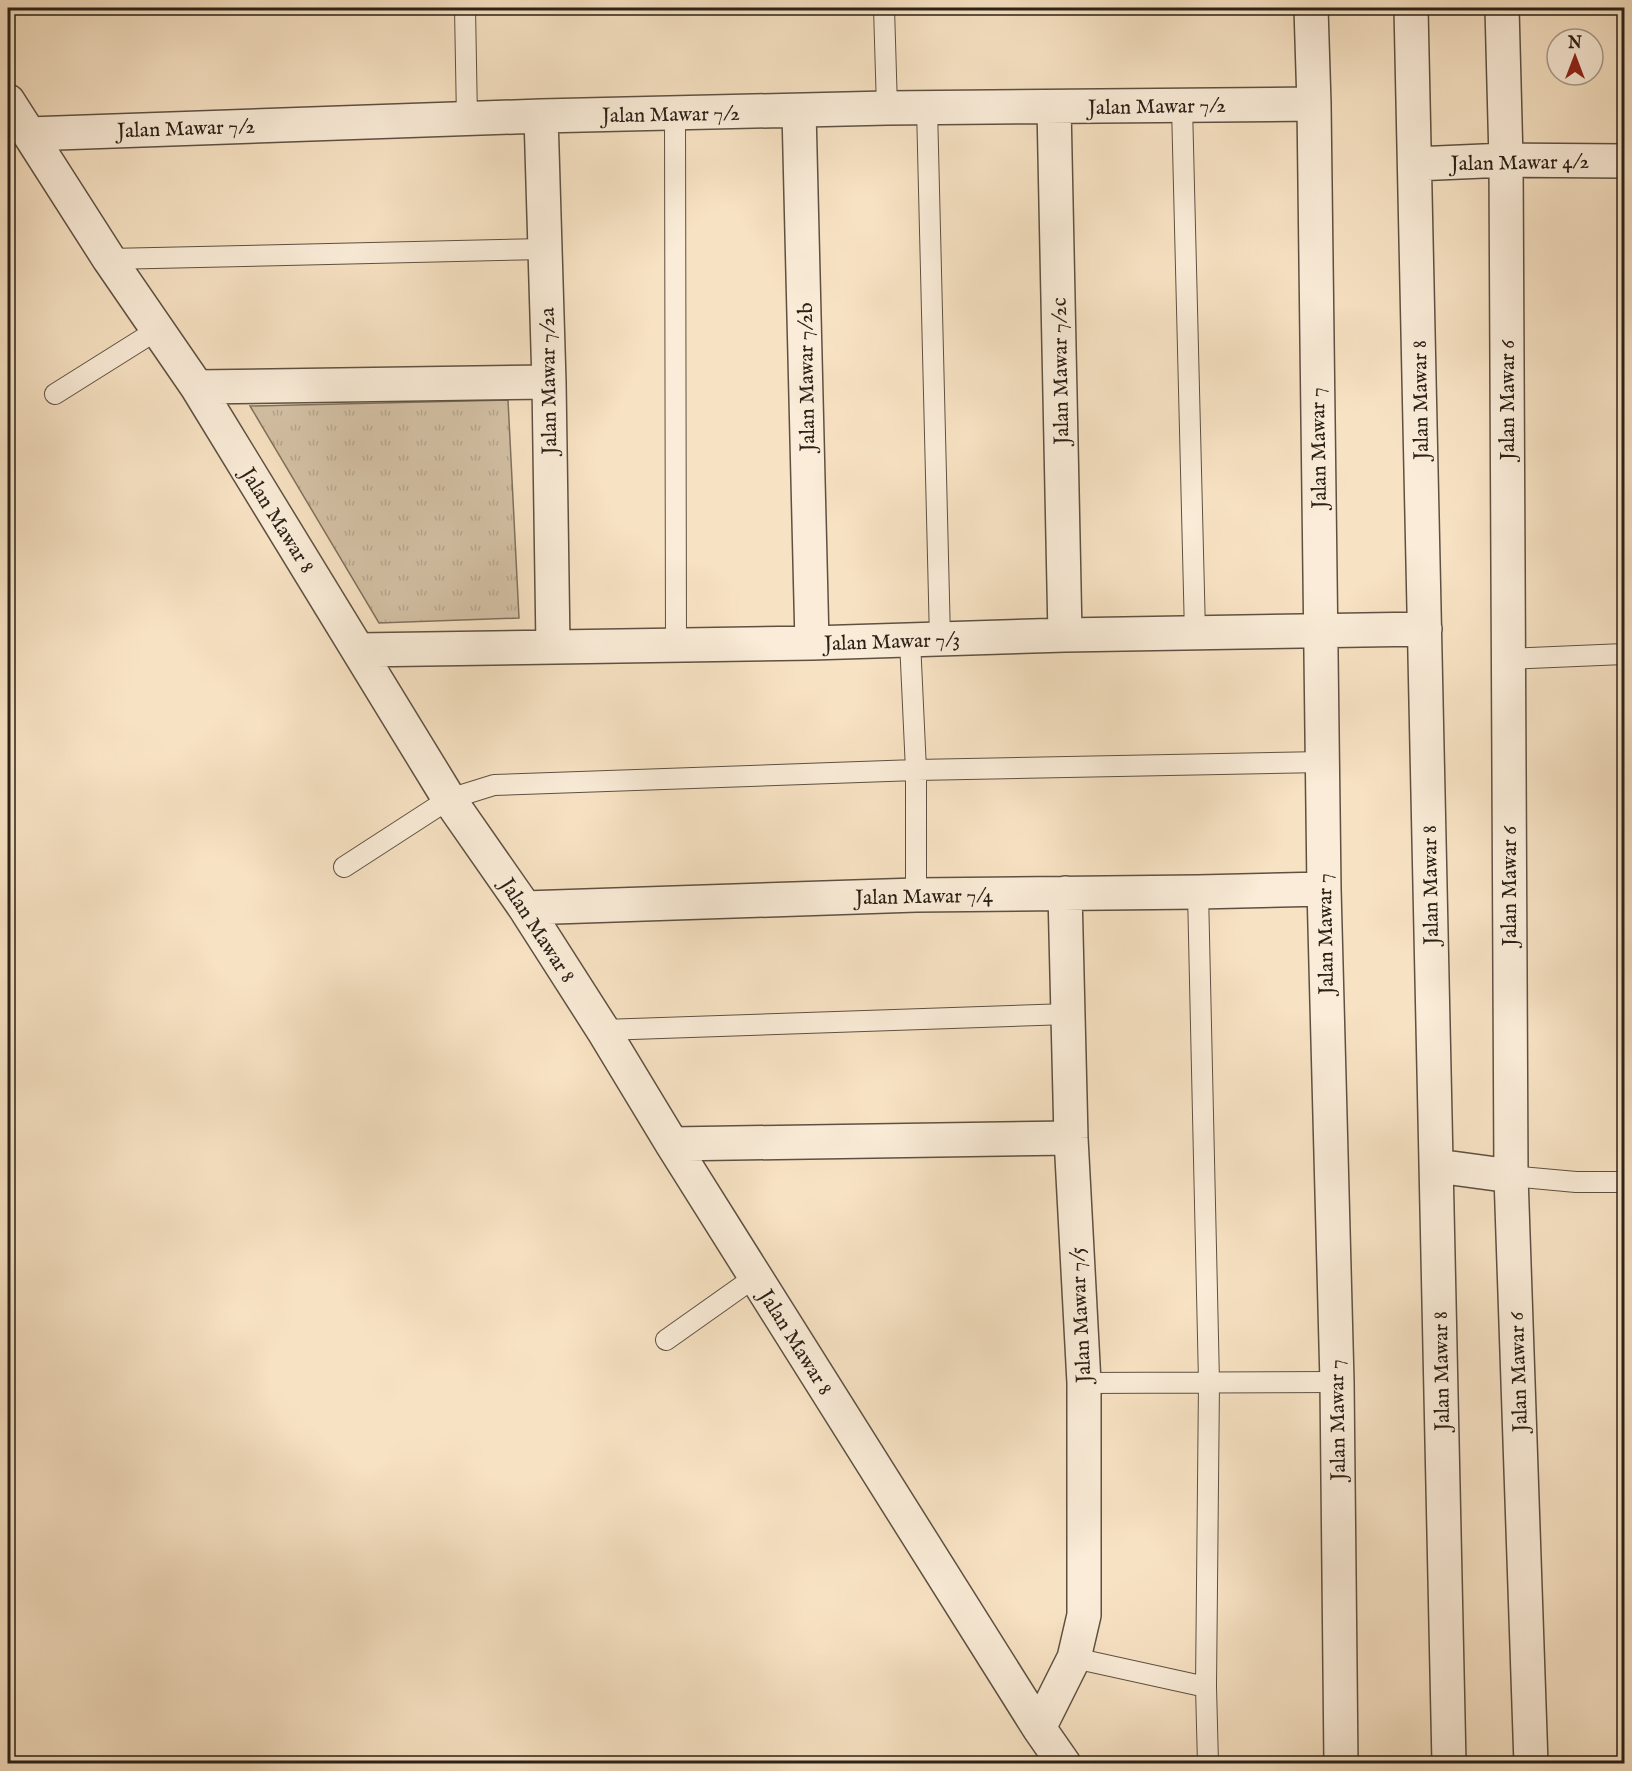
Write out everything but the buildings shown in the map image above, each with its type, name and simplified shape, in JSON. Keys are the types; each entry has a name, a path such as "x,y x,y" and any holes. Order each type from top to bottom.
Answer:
{"street":[{"name":"Jalan Mawar 7","path":"1311,8 1324,889 1337,1382 1341,1764"},
{"name":"Jalan Mawar 8","path":"1411,8 1449,1764"},
{"name":"Jalan Mawar 6","path":"1502,8 1506,160 1511,1176 1531,1764"},
{"name":"Jalan Mawar 8","path":"8,101 110,260 197,387 449,798 525,908 603,1030 755,1277 1039,1728 1064,1764"},
{"name":"Jalan Mawar 7/2","path":"29,134 541,116 887,108 1314,104"},
{"name":"Jalan Mawar 7/2c","path":"1054,107 1065,635"},
{"name":"Jalan Mawar 7/2b","path":"799,111 812,644"},
{"name":"Jalan Mawar 7/2a","path":"541,116 549,382 553,646"},
{"name":"Jalan Mawar 4/2","path":"1415,164 1506,160 1624,161"},
{"path":"197,387 549,382"},
{"name":"Jalan Mawar 7/3","path":"358,650 812,644 1065,635 1425,628"},
{"name":"Jalan Mawar 7/4","path":"525,908 916,895 1324,889"},
{"name":"Jalan Mawar 7/5","path":"1039,1728 1074,1658 1084,1615 1084,1383 1071,1138 1065,893"},
{"path":"672,1144 1071,1138"},
{"path":"1437,1166 1511,1176"}],"lane":[{"path":"465,8 467,119"},
{"path":"884,8 887,108"},
{"path":"1182,106 1195,633"},
{"path":"916,895 916,770 925,640 927,108"},
{"path":"675,113 676,646"},
{"path":"110,260 545,249"},
{"path":"55,394 157,330"},
{"path":"1508,659 1624,654"},
{"path":"344,867 449,798 494,785 916,770 1323,762"},
{"path":"1198,892 1209,1382 1206,1687 1208,1764"},
{"path":"603,1030 1068,1014"},
{"path":"1511,1176 1576,1182 1624,1182"},
{"path":"666,1340 755,1277"},
{"path":"1084,1383 1337,1382"},
{"path":"1074,1658 1206,1687"}],"green space":[{"path":"508,400 519,618 379,623 250,406"}]}
